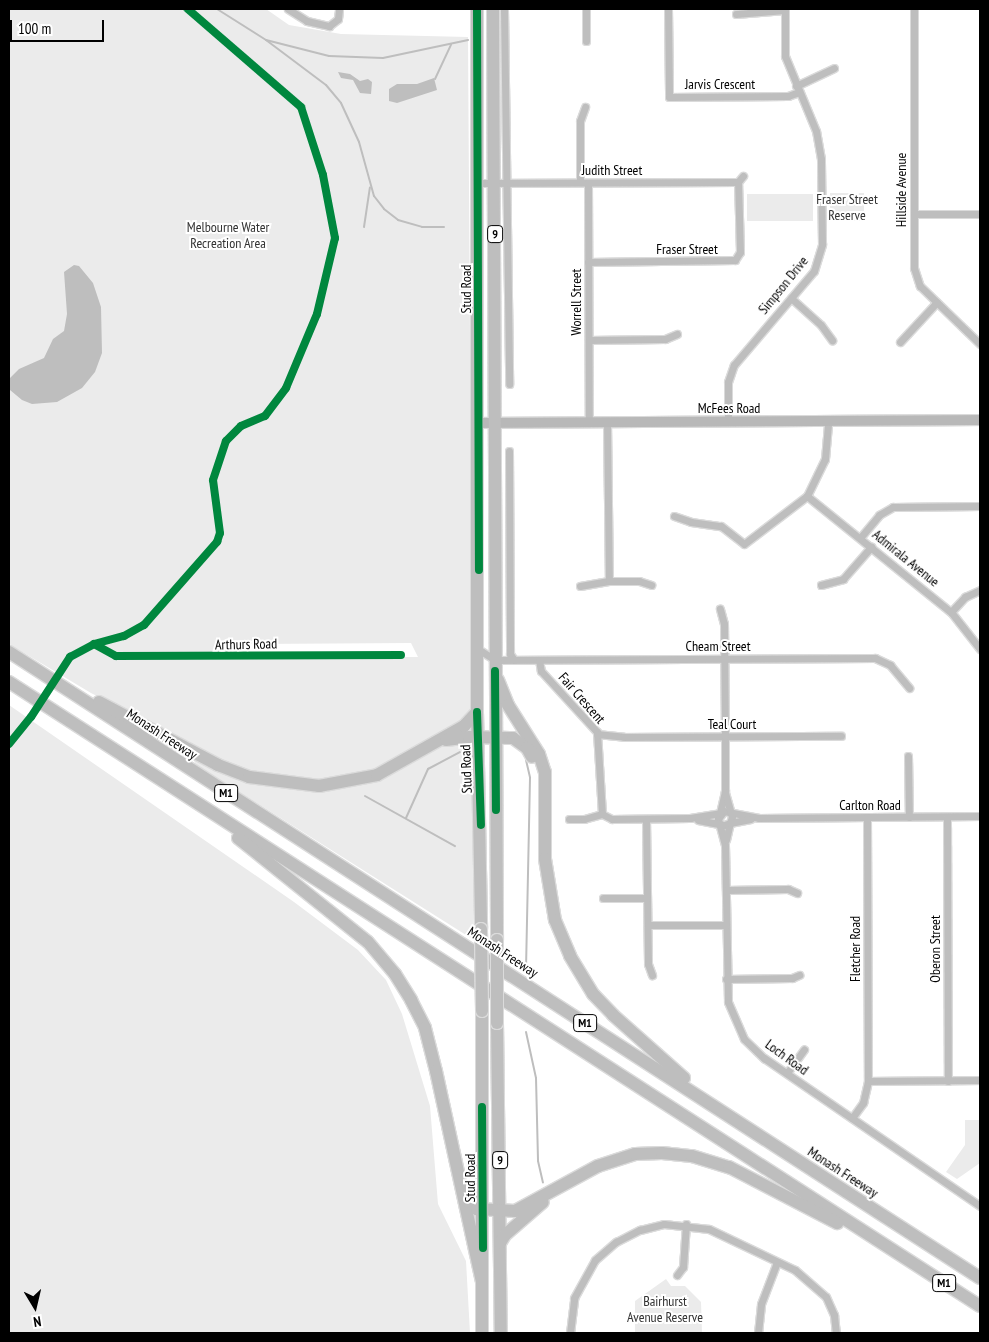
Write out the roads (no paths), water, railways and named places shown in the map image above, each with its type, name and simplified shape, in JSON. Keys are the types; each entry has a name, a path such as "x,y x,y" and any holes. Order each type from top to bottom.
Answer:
{"highway":[{"name":"Stud Road","path":"477,9 477,712 482,1011 482,1333"},
{"name":"9","path":"493,9 501,183 496,423 495,739 501,1333"},
{"path":"10,653 143,726 249,778 319,786 350,782 377,775 464,726 477,712"},
{"name":"Monash Freeway","path":"10,653 980,1278"},
{"path":"496,660 508,705 539,754 545,772 544,859 550,894 555,920 582,978 642,1044 726,1113"},
{"name":"M1","path":"9,682 980,1306"},
{"path":"430,746 451,738 513,738 527,748 537,766 545,808"},
{"path":"187,797 328,907 368,942 395,974 425,1028 482,1282"},
{"path":"463,1195 470,1206 482,1210 515,1211 598,1166 635,1154 692,1156 729,1167 908,1260"},
{"path":"500,1244 505,1235 549,1197 552,1190"}],"street":[{"path":"288,9 307,21 329,26 338,19 339,9"},
{"path":"504,9 501,183 508,384"},
{"path":"586,9 586,41"},
{"name":"Jarvis Crescent","path":"668,9 669,97 788,96 797,89"},
{"path":"736,14 743,10 785,9"},
{"name":"Simpson Drive","path":"728,422 728,382 734,365 814,271 822,244 821,159 816,131 797,89 785,56 785,9"},
{"name":"Hillside Avenue","path":"914,9 914,214 916,278 937,302 980,344"},
{"path":"797,89 834,68"},
{"path":"580,182 580,120 585,107"},
{"name":"Judith Street","path":"478,183 741,179"},
{"name":"Fraser Street","path":"588,262 735,260 740,252 741,179"},
{"name":"Worrell Street","path":"588,182 589,422"},
{"path":"914,214 980,214"},
{"path":"791,298 821,325 832,340"},
{"path":"900,342 937,302"},
{"path":"589,340 665,339 678,334"},
{"path":"674,516 684,521 721,526 744,544 807,496 825,459 828,420"},
{"name":"McFees Road","path":"478,423 980,420"},
{"path":"607,422 609,581"},
{"path":"509,451 510,654 514,660"},
{"name":"Admirala Avenue","path":"807,496 951,612 980,649"},
{"path":"860,538 879,515 893,507 980,506"},
{"path":"821,585 843,579 871,547"},
{"path":"580,586 609,581 638,581 651,585"},
{"path":"951,612 966,597 980,590"},
{"path":"569,819 584,819 602,814 612,819 690,818 720,812 725,791 726,736 724,659 720,609"},
{"path":"478,649 496,660 514,660"},
{"name":"Cheam Street","path":"496,660 876,658 890,665 909,688"},
{"name":"Fair Crescent","path":"542,660 544,675 598,737 602,814"},
{"name":"Teal Court","path":"598,737 841,736"},
{"path":"908,756 909,817"},
{"path":"725,791 730,813"},
{"name":"Carlton Road","path":"720,812 759,818"},
{"name":"Loch Road","path":"720,812 720,824 726,845"},
{"name":"Loch Road","path":"730,813 726,845 726,979 728,1002 744,1039 764,1058 980,1206"},
{"name":"Carlton Road","path":"720,824 759,818 980,816"},
{"name":"Fletcher Road","path":"852,1118 863,1103 868,1081 867,817"},
{"name":"Oberon Street","path":"947,817 948,1081"},
{"path":"690,818 720,824"},
{"path":"646,819 648,964 652,975"},
{"path":"726,890 788,889 797,893"},
{"path":"602,898 647,898"},
{"path":"648,925 726,925"},
{"path":"726,979 792,978 799,975"},
{"path":"787,1073 804,1050"},
{"path":"868,1081 980,1080"},
{"path":"570,1333 574,1298 595,1260 616,1242 640,1230 664,1224 686,1224 709,1229 810,1279 826,1297 834,1315 836,1333"},
{"path":"677,1275 682,1267 686,1224"},
{"path":"758,1333 761,1304 777,1262"}],"waterway":[{"path":"217,9 266,40 329,56 383,58 468,40"},
{"path":"266,40 326,85 341,103 359,142 374,196 384,209 398,220 422,227 444,227"},
{"path":"435,79 451,45"},
{"path":"364,227 370,187"},
{"path":"406,818 428,769 460,752"},
{"path":"526,760 530,778 526,968"},
{"path":"365,796 455,846"},
{"path":"526,1032 536,1078 538,1161 543,1182"}],"park label":[{"name":"Fraser Street Reserve","path":"847,207"},
{"name":"Melbourne Water Recreation Area","path":"228,236"},
{"name":"Bairhurst Avenue Reserve","path":"665,1309"}]}
